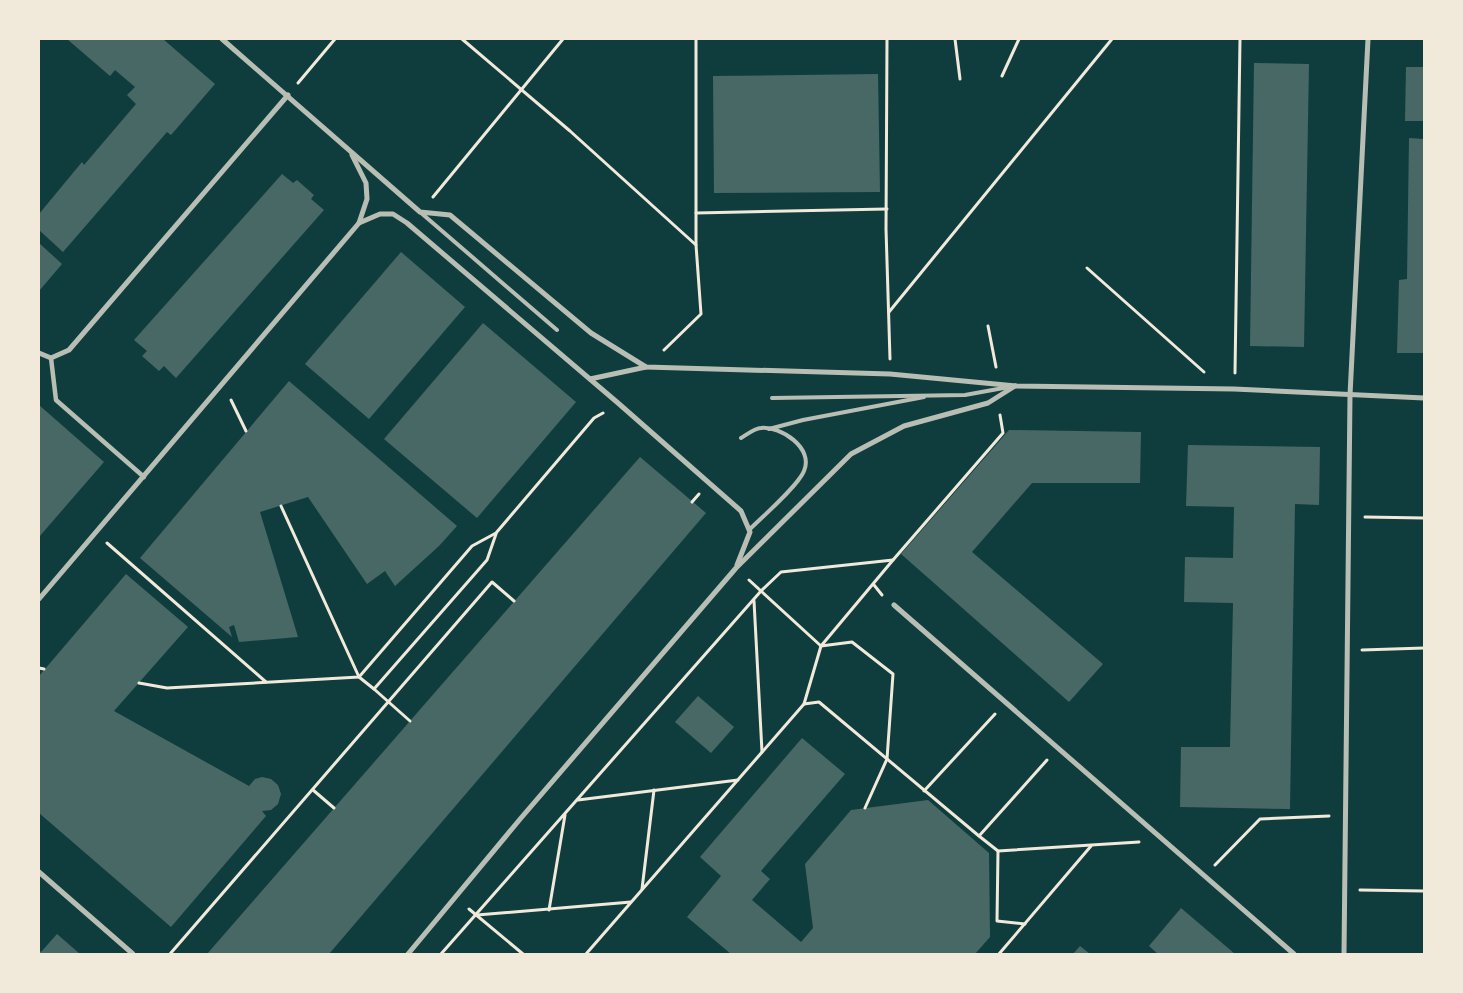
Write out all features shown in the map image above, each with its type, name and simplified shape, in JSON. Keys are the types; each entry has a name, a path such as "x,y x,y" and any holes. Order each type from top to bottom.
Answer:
{"street":[{"path":"222,39 420,212 450,215 592,333 646,367"},
{"path":"1344,954 1350,395 1368,39"},
{"path":"39,353 51,358 69,350 288,95"},
{"path":"39,599 359,223 368,199 366,183 350,151"},
{"path":"359,223 380,214 393,214 400,218 742,511 750,532 736,568"},
{"path":"51,358 56,400 144,476"},
{"path":"590,379 646,367 890,374 1016,386 1234,389 1424,398"},
{"path":"408,954 521,818 736,568 851,454 904,426 988,403 1016,386"},
{"path":"894,605 1294,954"},
{"path":"39,872 133,954"}],"lane":[{"path":"420,212 557,330"},
{"path":"772,398 965,395 1016,386"},
{"path":"768,429 803,420 936,395"},
{"path":"740,438 760,428 768,429 790,436 801,447 805,458 805,470 797,481 749,530"}],"path":[{"path":"288,95 336,39"},
{"path":"462,39 696,245"},
{"path":"420,212 563,39"},
{"path":"646,367 701,314 696,245 696,39"},
{"path":"887,39 886,229 890,374"},
{"path":"955,39 960,79"},
{"path":"1002,76 1019,39"},
{"path":"888,312 1112,39"},
{"path":"1234,389 1240,39"},
{"path":"696,213 887,209"},
{"path":"1087,268 1223,389"},
{"path":"988,326 1000,384"},
{"path":"222,384 246,431"},
{"path":"586,954 804,704 821,646 1003,433 998,397"},
{"path":"139,683 167,688 360,677 472,546 496,533 594,418 618,403"},
{"path":"281,506 360,677 410,721"},
{"path":"1348,516 1424,518"},
{"path":"95,533 266,682"},
{"path":"374,690 487,560 496,533"},
{"path":"441,954 761,591 781,572 893,560"},
{"path":"748,580 821,646 852,642 893,674 887,759 865,808"},
{"path":"170,954 492,582 514,601"},
{"path":"754,600 762,752"},
{"path":"1347,650 1424,648"},
{"path":"39,668 44,669"},
{"path":"804,704 819,702 998,851 1162,840"},
{"path":"924,791 1005,703"},
{"path":"979,836 1058,748"},
{"path":"577,800 738,780"},
{"path":"313,790 334,808"},
{"path":"642,890 654,790"},
{"path":"549,910 565,814"},
{"path":"1204,876 1260,819 1345,815"},
{"path":"999,954 1092,846"},
{"path":"998,851 997,921 1025,924"},
{"path":"1378,890 1424,891"},
{"path":"476,915 631,902"},
{"path":"469,909 523,954"}],"building":[{"path":"67,39 163,39 215,84 171,135 167,132 63,252 39,230 39,214 82,162 84,165 136,104 127,95 135,87 115,70 110,76"},
{"path":"1254,63 1309,64 1304,347 1250,346"},
{"path":"1406,67 1424,67 1424,121 1405,121"},
{"path":"878,74 880,192 714,193 713,76"},
{"path":"1409,138 1424,139 1424,353 1397,353 1399,280 1407,279"},
{"path":"282,174 293,183 297,180 314,195 311,199 324,210 176,378 164,366 159,371 142,356 147,351 134,340"},
{"path":"39,243 62,264 39,291"},
{"path":"401,252 465,307 369,419 305,364"},
{"path":"483,323 576,402 477,518 384,439"},
{"path":"289,381 457,526 439,546 395,586 385,571 367,584 308,497 260,512 298,637 239,642 234,625 229,627 232,637 140,558"},
{"path":"39,405 104,462 39,537"},
{"path":"1009,430 1141,432 1140,483 1032,483 972,552 1103,664 1069,702 901,554"},
{"path":"1188,445 1320,447 1319,505 1295,504 1290,809 1180,807 1181,747 1230,747 1233,603 1184,602 1185,557 1233,558 1234,507 1186,506"},
{"path":"640,457 706,513 329,954 207,954"},
{"path":"126,574 188,627 114,711 249,786 255,779 262,777 271,779 278,785 281,794 278,804 271,810 262,811 266,816 171,927 39,813 39,676"},
{"path":"698,696 734,727 711,753 675,722"},
{"path":"802,738 845,774 761,871 770,879 752,900 801,942 813,928 805,864 851,810 928,800 989,853 990,937 975,954 731,954 687,917 721,876 700,857"},
{"path":"1181,908 1235,954 1158,954 1149,946"},
{"path":"57,934 80,954 39,954 39,950 41,952"},
{"path":"1080,946 1090,954 1073,954"}]}
